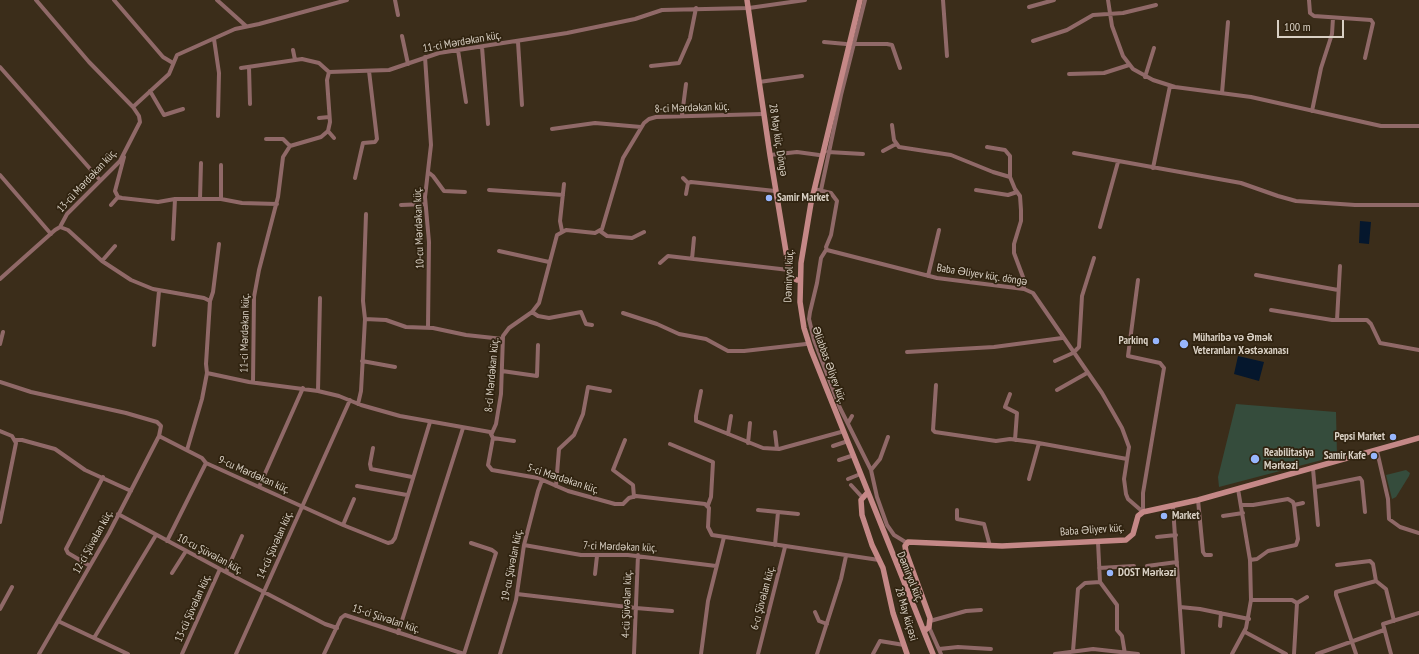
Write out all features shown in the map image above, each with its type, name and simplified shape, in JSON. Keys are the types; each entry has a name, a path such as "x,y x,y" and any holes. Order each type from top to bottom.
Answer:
{"main road":[{"name":"28 May küç. Döngə","path":"747,0 763,114 789,270 792,278 797,280"},
{"name":"Əliabbas Əliyev küç.","path":"859,0 850,44 814,189 801,263 799,293 801,313 810,350 865,494 924,631 932,654"},
{"name":"Dəmiryol küç.","path":"850,44 819,155 805,219 797,280 799,314 806,344 865,494 932,654"},
{"path":"1143,512 1173,507 1313,469 1419,438"},
{"name":"28 May küçəsi","path":"865,494 862,515 872,545 884,572 893,613 907,654"},
{"name":"Baba Əliyev küç.","path":"906,543 914,541 990,546 1098,542 1129,538 1134,532 1138,516 1143,512"},
{"path":"906,543 906,552 930,621 929,627 924,631"}],"street":[{"path":"36,0 89,62 133,107 169,74 175,58 181,53 235,29 347,0"},
{"path":"114,0 163,57 173,63"},
{"path":"217,0 246,26"},
{"path":"328,0 331,5"},
{"path":"395,0 398,15"},
{"name":"11-ci Mərdəkan küç.","path":"329,72 369,71 396,68 425,57 458,50 518,42 635,19 662,10 696,8 749,8 805,0"},
{"path":"821,190 850,44 865,0"},
{"path":"943,0 948,56"},
{"path":"1029,7 1054,0"},
{"path":"1108,0 1109,14 1120,49 1130,65 1145,77 1170,86 1251,97 1381,126 1419,126"},
{"path":"1309,0 1310,13 1312,15 1333,18 1371,20 1373,24 1365,58"},
{"path":"1033,41 1067,30 1093,15 1123,13 1156,5"},
{"path":"650,66 679,63 690,38 696,8"},
{"path":"1312,111 1321,68 1332,34 1333,18"},
{"path":"1222,93 1228,22"},
{"path":"402,36 408,64"},
{"path":"214,39 218,73 218,116"},
{"path":"518,42 522,105"},
{"path":"824,42 892,45 900,68"},
{"path":"482,47 488,124"},
{"path":"1145,77 1154,48"},
{"path":"293,50 295,60"},
{"path":"458,50 466,102"},
{"name":"10-cu Mərdəkan küç.","path":"425,57 431,144 425,204 429,242 428,327"},
{"path":"240,68 295,60 314,61 329,72 327,80 329,117 328,131 334,138"},
{"path":"1069,74 1104,73 1130,65"},
{"path":"0,67 100,180"},
{"path":"249,67 250,104"},
{"path":"355,178 363,143 375,142 377,139 369,71"},
{"path":"759,82 802,76"},
{"path":"682,115 686,84"},
{"path":"1153,168 1170,86"},
{"path":"150,91 164,115 182,109"},
{"name":"13-cü Mərdəkan küç.","path":"0,279 60,227 67,214 125,154 140,122 139,116 133,107"},
{"name":"8-ci Mərdəkan küç.","path":"641,127 652,118 682,115 763,114"},
{"path":"318,118 329,117"},
{"path":"552,129 595,123 641,127 623,158 604,224 600,231 591,233 562,231 560,221 564,184"},
{"path":"892,125 896,144 905,149 951,155 993,172 1010,177"},
{"path":"266,139 284,139 290,146 321,137 328,131"},
{"path":"883,151 896,144"},
{"name":"11-ci Mərdəkan küç.","path":"253,382 254,297 259,270 277,204 283,157 290,146"},
{"path":"987,147 1001,149 1008,153 1010,177 1020,199 1021,216 1014,248 1015,258 1023,277 1024,289"},
{"path":"770,155 797,152 819,155"},
{"path":"828,152 864,154"},
{"path":"1074,153 1241,183 1278,196 1296,200 1355,205 1419,205"},
{"path":"118,197 115,191 125,154"},
{"path":"1100,227 1118,162"},
{"path":"200,199 201,163"},
{"path":"221,165 221,199"},
{"path":"110,171 118,176"},
{"path":"428,172 444,191 465,192"},
{"path":"0,175 51,234"},
{"path":"683,178 688,183 775,191"},
{"path":"686,194 688,183"},
{"path":"814,189 834,194 838,201 831,235 826,250"},
{"path":"489,190 563,196"},
{"path":"976,190 1008,195 1017,192"},
{"path":"118,197 158,202 175,199 221,199 238,203 277,204"},
{"path":"111,205 118,197"},
{"path":"173,239 175,199"},
{"path":"401,205 425,204"},
{"path":"358,404 361,391 365,320 363,301 366,214"},
{"path":"60,227 68,230 102,261 131,280 159,291 204,298 210,301"},
{"path":"928,276 939,230"},
{"name":"8-ci Mərdəkan küç.","path":"492,433 498,410 502,371 503,339 509,328 532,312 540,299 556,237 562,231"},
{"path":"600,231 607,236 632,238 644,232"},
{"path":"692,260 694,238"},
{"path":"187,450 202,399 207,372 206,364 210,301 213,292 219,244"},
{"path":"102,261 115,246"},
{"name":"Baba Əliyev küç. döngə","path":"826,250 928,276 1024,289 1036,296 1122,428 1129,444 1124,479 1126,494 1130,502 1143,512"},
{"name":"Dəmiryol küç.","path":"826,250 821,258 809,319 816,345 840,408 871,470 877,497 887,525 894,535 906,543"},
{"path":"499,251 549,262"},
{"path":"660,263 668,256 692,260 789,270"},
{"path":"1055,360 1073,353 1079,347 1082,296 1094,258"},
{"path":"1337,320 1340,266"},
{"path":"1256,275 1338,290"},
{"path":"1138,280 1128,356 1160,363 1164,368 1143,493 1143,512"},
{"path":"154,345 159,291"},
{"path":"318,391 320,298"},
{"path":"1271,310 1337,320 1367,320 1371,324 1380,343 1419,350"},
{"path":"532,312 538,316 549,318 581,312 586,324 592,325"},
{"path":"623,313 657,324 679,334 706,339 732,352 806,344"},
{"path":"365,320 386,320 406,327 428,327 466,335 503,339"},
{"path":"0,344 3,332"},
{"path":"907,352 988,347 1062,338"},
{"path":"502,371 537,376 538,346"},
{"path":"362,361 395,367"},
{"path":"207,372 253,382 318,391 350,400 358,404 430,422 492,433"},
{"path":"1057,390 1087,373"},
{"path":"0,382 31,392 126,413 157,422 161,426 159,436"},
{"path":"936,385 933,431 996,441 1015,440 1039,443 1127,459"},
{"path":"556,486 559,449 574,436 583,414 588,387 610,391"},
{"path":"259,487 303,388"},
{"path":"701,391 696,421 763,448 776,449 841,432"},
{"path":"1010,394 1005,407 1017,413 1015,440"},
{"name":"14-cü Şüvəlan küç.","path":"236,654 350,400"},
{"path":"728,434 732,416"},
{"path":"848,423 852,416"},
{"name":"9-cu Mərdəkan küç.","path":"159,436 202,458 206,464 343,525 385,542 392,542 430,422"},
{"path":"748,443 750,422"},
{"path":"398,633 463,428"},
{"path":"0,431 12,436 15,440 22,440 55,449 77,465 131,490"},
{"path":"775,432 776,449"},
{"name":"5-ci Mərdəkan küç.","path":"492,433 493,438 488,465 490,469 542,480 576,493 615,504 623,504 634,497 708,505"},
{"name":"12-ci Şüvəlan küç.","path":"38,654 90,566 159,436"},
{"path":"871,470 880,459 888,437"},
{"path":"493,438 514,441"},
{"path":"0,522 15,440"},
{"path":"625,440 613,470 633,484 634,497"},
{"path":"833,446 845,442"},
{"path":"1029,479 1039,443"},
{"path":"670,444 713,462 711,497 708,505 708,531 712,534 785,547 879,560"},
{"path":"373,448 370,464 371,469 412,477"},
{"path":"1377,451 1388,499 1389,519 1400,527 1419,533"},
{"path":"839,460 851,456"},
{"path":"167,542 206,464"},
{"path":"1313,469 1316,487 1318,525"},
{"path":"848,479 858,475"},
{"path":"90,566 68,553 66,549 103,477"},
{"path":"1316,487 1360,478 1362,482 1365,512"},
{"name":"19-cu Şüvəlan küç.","path":"500,654 517,594 524,545 542,480"},
{"path":"851,485 865,494"},
{"path":"356,486 407,495"},
{"path":"1232,654 1245,632 1249,619 1251,600 1250,560 1238,489"},
{"path":"1241,505 1253,505 1288,498 1294,505 1298,539 1296,545 1268,551 1256,559 1250,560"},
{"path":"343,525 354,499"},
{"path":"1198,500 1203,552 1205,555 1211,555"},
{"path":"1294,505 1302,503"},
{"path":"1173,507 1183,654"},
{"path":"758,510 798,514"},
{"path":"957,510 957,519 984,524 990,546"},
{"path":"776,545 778,512"},
{"path":"1223,516 1242,513"},
{"name":"10-cu Şüvəlan küç.","path":"118,514 167,542 325,624 337,628"},
{"path":"94,638 156,535"},
{"path":"1157,537 1176,535"},
{"path":"226,572 242,536"},
{"path":"701,654 704,623 716,566 724,537"},
{"path":"1098,542 1100,582 1118,605 1117,630 1122,636 1124,653"},
{"path":"464,654 496,553 492,550 471,543"},
{"name":"7-ci Mərdəkan küç.","path":"524,545 597,556 619,554 638,555 716,566"},
{"name":"6-cı Şüvəlan küç.","path":"758,654 785,547"},
{"path":"172,573 186,551"},
{"name":"4-cü Şüvəlan küç.","path":"634,654 638,555"},
{"path":"595,574 597,556"},
{"path":"817,654 844,571 846,556"},
{"path":"1337,565 1370,560 1373,564 1376,581 1386,589 1394,620"},
{"path":"1147,566 1177,562"},
{"path":"1099,568 1134,566"},
{"name":"13-cü Şüvəlan küç.","path":"182,654 220,569"},
{"path":"1356,654 1335,594 1338,591 1376,581"},
{"path":"1073,651 1078,589 1085,583 1100,582"},
{"path":"0,608 12,587"},
{"path":"517,594 672,611"},
{"path":"1297,603 1308,597"},
{"path":"1251,600 1292,600 1297,603"},
{"path":"1294,654 1297,603"},
{"path":"1180,607 1249,619"},
{"path":"930,621 966,611 981,610"},
{"path":"816,612 819,621 827,624"},
{"path":"1220,626 1221,613"},
{"path":"1392,654 1383,626 1385,623 1419,613"},
{"name":"15-ci Şüvəlan küç.","path":"324,654 344,614 464,654"},
{"path":"58,621 128,654"},
{"path":"929,627 941,654"},
{"path":"1317,654 1384,630"},
{"path":"1245,632 1286,654"},
{"path":"873,654 880,641 904,645"},
{"path":"939,649 958,646 991,649"},
{"path":"1055,654 1073,651 1138,654"}],"green space":[{"path":"1236,404 1336,412 1337,456 1219,487 1218,477"},
{"path":"1406,470 1410,473 1409,476 1396,497 1392,499 1386,475"}],"water":[{"path":"1360,221 1371,222 1369,244 1359,243"},
{"path":"1238,356 1264,362 1259,381 1234,374"}],"place":[{"name":"Samir Market","path":"769,198"},
{"name":"Parkinq","path":"1156,341"},
{"name":"Müharibə və Əmək Veteranları Xəstəxanası","path":"1184,344"},
{"name":"Pepsi Market","path":"1393,437"},
{"name":"Samir Kafe","path":"1374,456"},
{"name":"Reabilitasiya Mərkəzi","path":"1255,459"},
{"name":"Market","path":"1164,516"},
{"name":"DOST Mərkəzi","path":"1110,573"}]}
